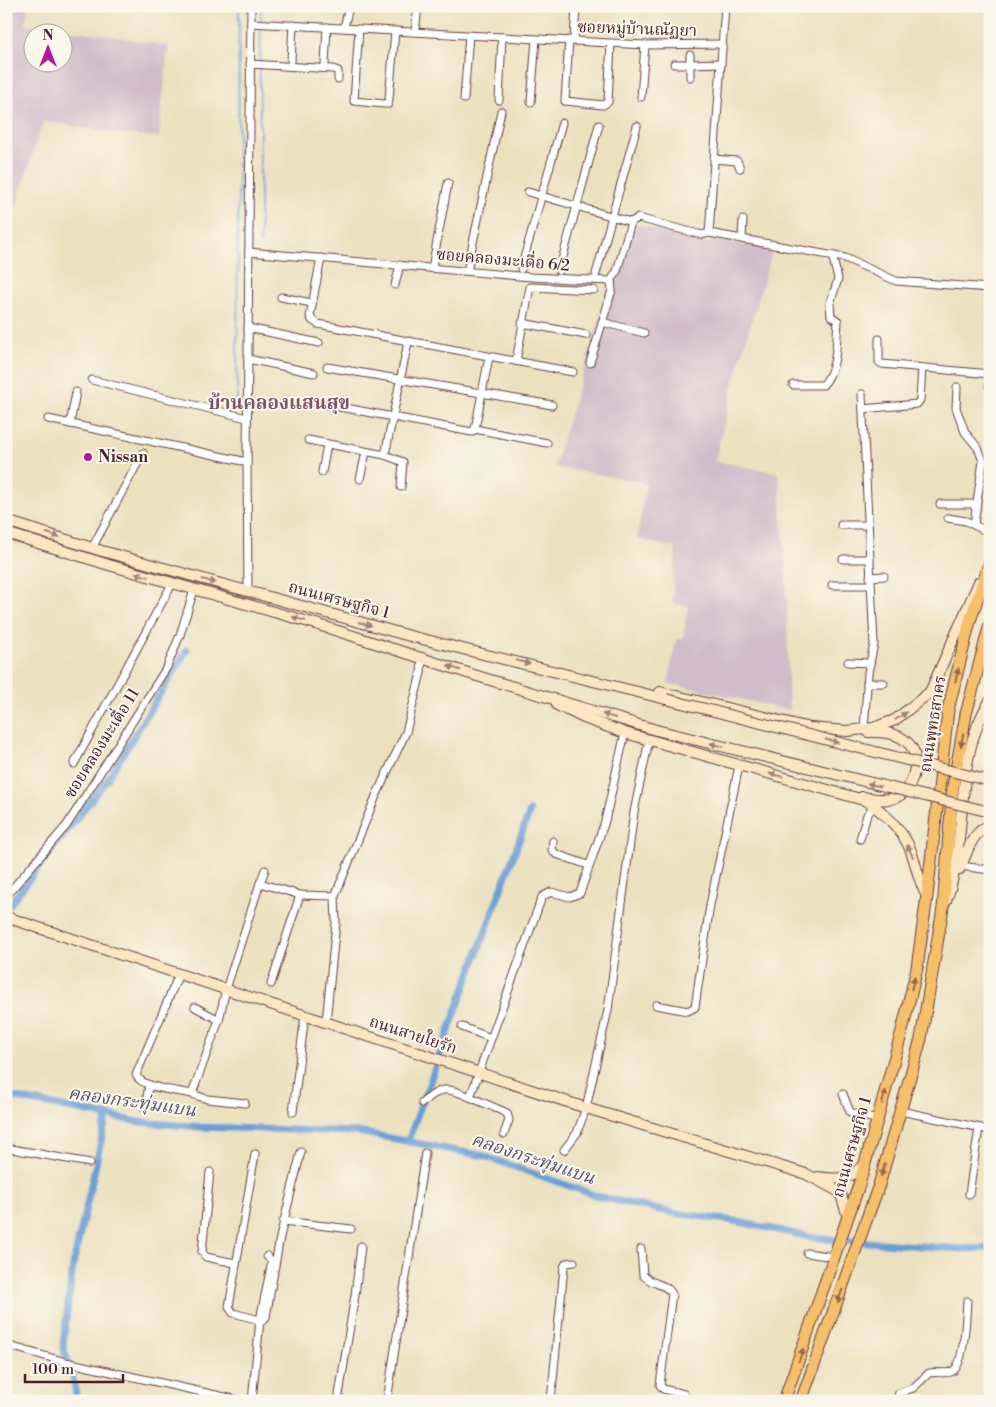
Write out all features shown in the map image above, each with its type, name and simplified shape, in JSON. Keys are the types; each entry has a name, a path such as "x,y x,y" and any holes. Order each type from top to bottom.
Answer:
{"main road":[{"name":"ถนนเศรษฐกิจ 1","path":"6,520 97,549 439,644 564,673 990,781"},
{"name":"ถนนเศรษฐกิจ 1","path":"6,533 172,584 316,624 548,698 656,730 990,812"},
{"path":"97,549 99,562"},
{"path":"847,731 864,729 896,720 930,692 968,604 990,560"},
{"name":"ถนนพุทธสาคร","path":"927,896 948,710 970,621 990,560"},
{"name":"ถนนพุทธสาคร","path":"943,908 953,786 966,714 990,624"},
{"path":"564,673 593,676 810,728 886,732 900,736 910,744 914,752 915,768 910,785 898,797 876,798 840,793"},
{"path":"548,698 572,714 624,733 840,793 874,806 887,814 901,831 914,858 919,884 927,896"},
{"path":"953,882 968,762 974,735 982,713 990,701"},
{"path":"801,1401 842,1292 855,1249 879,1185 901,1111 921,1039 943,908 970,842 980,830 990,825"},
{"name":"ถนนเศรษฐกิจ 1","path":"784,1401 847,1222 865,1164 917,968 927,896"},
{"name":"ถนนสายใยรัก","path":"6,917 586,1108 812,1177 838,1180 847,1178 865,1164"},
{"name":"ถนนสายใยรัก","path":"812,1177 840,1192 847,1222"}],"street":[{"path":"248,592 247,462 251,6"},
{"path":"344,28 348,6"},
{"path":"415,32 418,6"},
{"path":"576,6 565,101 604,105 608,102 611,43"},
{"path":"709,234 725,6"},
{"name":"ซอยหมู่บ้านณัฏยา","path":"251,23 645,45 722,44"},
{"path":"291,61 293,25"},
{"path":"324,64 327,27"},
{"path":"359,29 354,101 384,104 388,104 389,99 395,31"},
{"path":"464,99 469,35"},
{"path":"499,100 502,37"},
{"path":"531,102 536,38"},
{"path":"641,97 645,45"},
{"path":"690,55 690,77"},
{"path":"674,64 722,63"},
{"path":"250,64 333,69 338,71 338,79"},
{"path":"467,271 501,111"},
{"path":"522,269 562,123"},
{"path":"559,271 599,125"},
{"path":"596,274 637,126"},
{"path":"714,159 737,161 740,168"},
{"path":"432,268 448,183"},
{"path":"528,192 631,222"},
{"path":"590,363 612,290 610,281 617,271 631,222 638,218 702,235 709,234 742,238 832,255 852,260 889,279 990,288"},
{"path":"742,238 743,220"},
{"name":"ซอยคลองมะเดื่อ 6/2","path":"249,252 610,281"},
{"path":"793,385 823,385 830,377 835,361 838,321 831,316 830,304 838,279 832,255"},
{"path":"321,258 310,316 318,324 572,372"},
{"path":"395,285 400,265"},
{"path":"516,361 530,286 594,290"},
{"path":"281,297 312,303"},
{"path":"522,322 586,335"},
{"path":"602,322 644,333"},
{"path":"248,328 319,343"},
{"path":"879,339 879,362 882,364 990,374"},
{"path":"385,455 408,342"},
{"path":"475,429 489,356"},
{"path":"248,359 314,373"},
{"path":"327,367 552,405"},
{"path":"862,409 917,404 920,400 922,368"},
{"path":"989,387 990,369"},
{"path":"92,380 248,418"},
{"path":"957,387 956,408 965,432 978,448 983,461 974,525"},
{"path":"70,424 76,392"},
{"path":"862,394 874,644 867,682 864,729"},
{"path":"314,402 472,432 475,429 547,443"},
{"path":"48,419 247,462"},
{"path":"308,440 385,455 403,462 401,487"},
{"path":"322,472 327,445"},
{"path":"360,479 366,452"},
{"path":"97,549 143,453"},
{"path":"940,504 973,504 976,509"},
{"path":"948,518 974,525 990,533"},
{"path":"840,525 868,525"},
{"path":"843,559 870,559"},
{"path":"870,577 884,576"},
{"path":"74,764 172,584"},
{"path":"832,586 871,585"},
{"name":"ซอยคลองมะเดื่อ 11","path":"6,896 67,825 166,667 180,635 194,590"},
{"path":"326,1022 336,922 335,896 376,796 406,732 421,673 422,657"},
{"path":"848,662 870,664"},
{"path":"867,682 884,683"},
{"path":"470,1097 542,897 551,892 570,897 577,895 605,821 624,733"},
{"path":"564,1150 577,1134 586,1108 608,1010 634,812 649,740"},
{"path":"656,1005 688,1011 695,1008 710,905 738,766"},
{"path":"860,839 867,815 874,806"},
{"path":"553,841 552,850 556,854 588,865"},
{"path":"961,866 990,870"},
{"path":"192,1094 219,1020 226,989 265,870"},
{"path":"260,884 300,895 335,896"},
{"path":"271,984 300,895"},
{"path":"179,974 137,1070 137,1078 150,1085 207,1098 245,1103"},
{"path":"195,1008 219,1020"},
{"path":"293,1112 305,1015"},
{"path":"462,1027 491,1038"},
{"path":"145,1109 150,1085"},
{"path":"422,1103 441,1090 452,1090 507,1113 509,1120 504,1134"},
{"path":"843,1094 850,1112 877,1120"},
{"path":"901,1111 990,1130"},
{"path":"969,1194 979,1128"},
{"path":"6,1148 90,1163"},
{"path":"259,1322 266,1317 268,1312 283,1221 302,1152"},
{"path":"387,1401 425,1153"},
{"path":"255,1154 235,1263 230,1310 259,1322"},
{"path":"210,1172 202,1252 206,1257 235,1263"},
{"path":"283,1221 352,1229"},
{"path":"338,1401 361,1246"},
{"path":"641,1249 643,1275 653,1283 666,1287 672,1294 660,1385 663,1390 684,1394 688,1401"},
{"path":"807,1253 834,1257"},
{"path":"252,1401 259,1322 272,1261 267,1256"},
{"path":"551,1401 564,1267 566,1263 574,1262"},
{"path":"896,1401 899,1393 913,1388 929,1373 949,1372 959,1363 967,1301"},
{"path":"6,1345 66,1362 243,1401"}],"shaded area":[{"path":"6,6 29,6 26,22 22,22 22,72 72,72 72,31 168,46 159,137 113,133 43,121 6,237"},
{"path":"634,223 710,243 711,239 773,249 735,378 715,461 779,473 786,577 789,710 668,683 676,639 683,639 688,606 672,603 676,548 637,539 646,485 640,481 554,467 609,287"}],"waterway":[{"path":"237,407 239,6"},
{"path":"261,6 261,20"},
{"path":"260,63 261,25"},
{"path":"260,68 260,243"},
{"path":"6,909 108,778 187,650"},
{"path":"408,1141 530,811"},
{"name":"คลองกระทุ่มแบน","path":"6,1096 140,1122 199,1127 358,1132 484,1156 600,1197 673,1213 734,1221 815,1238 961,1249 990,1248"},
{"path":"77,1401 72,1372 63,1348 64,1336 73,1265 107,1115"}],"place":[{"name":"Nissan","path":"88,457"}],"district":[{"name":"บ้านคลองแสนสุข","path":"279,403"}]}
